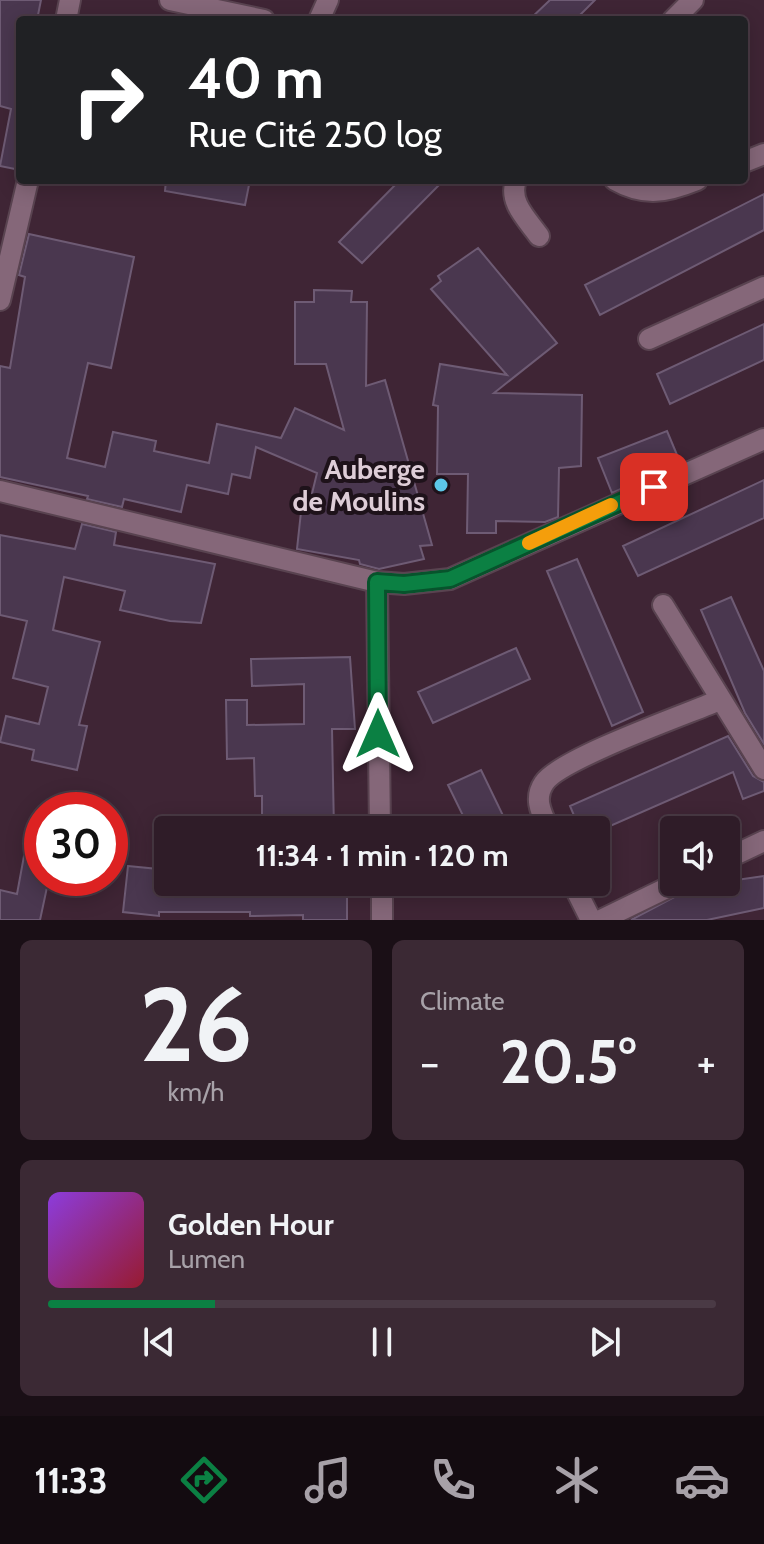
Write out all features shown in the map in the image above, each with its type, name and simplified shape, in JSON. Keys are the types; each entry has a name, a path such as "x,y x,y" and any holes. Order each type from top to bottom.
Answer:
{"street":[{"path":"170,0 245,16"},
{"path":"677,16 693,0"},
{"path":"0,300 27,184"},
{"path":"515,184 513,195 517,205 539,236"},
{"path":"625,184 643,191 662,192 685,184"},
{"path":"649,339 764,287"},
{"path":"0,491 377,582 415,584 450,579 764,439"},
{"path":"377,582 380,816"},
{"path":"663,605 764,769"},
{"path":"543,816 538,804 545,780 569,763 720,700"},
{"path":"740,852 764,841"},
{"path":"601,920 660,891"},
{"path":"382,896 382,920"},
{"path":"579,896 591,920"}],"building":[{"path":"0,0 41,0 38,16 16,16 16,169 0,166 11,109 0,106"},
{"path":"550,0 595,0 579,16 533,16"},
{"path":"166,184 249,184 245,205 165,191"},
{"path":"396,184 440,184 362,263 339,242"},
{"path":"764,194 764,230 600,315 585,285"},
{"path":"29,234 134,257 111,368 88,363 67,458 105,467 113,432 156,441 154,451 209,463 217,424 281,438 295,408 344,430 326,364 295,364 295,302 314,302 314,290 352,291 351,302 367,302 366,386 385,380 432,545 420,546 424,559 379,569 360,564 359,560 297,549 301,512 308,510 317,473 256,447 250,478 232,474 228,494 187,485 181,512 124,499 122,507 87,499 88,496 0,477 0,366 10,368 25,277 19,275"},
{"path":"478,248 557,343 494,393 582,395 581,466 559,468 558,517 545,522 496,521 496,533 467,533 468,474 437,474 438,406 433,405 440,364 507,375 431,289 441,281 438,276"},
{"path":"764,324 764,360 670,404 657,374"},
{"path":"667,431 680,462 612,493 598,458"},
{"path":"764,480 764,518 638,576 623,546"},
{"path":"82,524 116,532 114,545 215,564 201,623 170,621 120,610 125,591 64,577 53,630 100,642 79,725 87,726 77,770 32,760 34,750 0,742 6,716 39,724 48,687 13,678 27,621 0,615 0,535 75,549"},
{"path":"577,559 643,712 612,726 547,571"},
{"path":"731,597 764,671 764,744 745,713 701,610"},
{"path":"516,648 530,679 433,723 418,692"},
{"path":"350,657 355,729 332,729 334,816 262,816 262,796 255,796 254,758 227,759 226,700 247,700 247,725 304,724 304,684 252,686 251,659"},
{"path":"728,736 753,776 764,782 764,791 743,799 733,772 610,826 610,816 574,816 570,806"},
{"path":"481,770 503,816 463,816 448,785"},
{"path":"24,856 24,896 45,896 40,920 0,920 0,890 17,894"},
{"path":"128,866 154,869 154,896 347,896 347,920 303,920 303,915 250,916 250,912 159,912 159,916 123,912 125,896 128,896"},
{"path":"764,876 764,908 707,920 631,920 676,896 740,896 740,879"}],"slow traffic":[{"path":"529,543 611,505"}],"place":[{"name":"Auberge de Moulins","path":"441,485"}],"route":[{"path":"378,734 377,582 404,584 450,579 654,487"}]}
